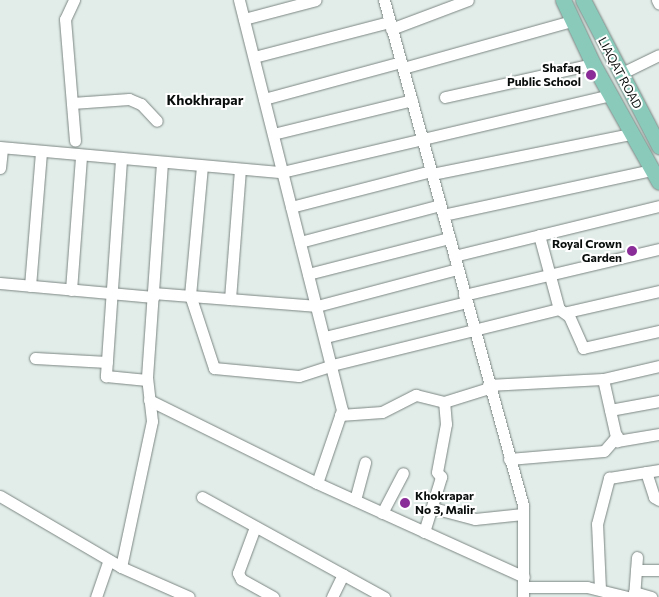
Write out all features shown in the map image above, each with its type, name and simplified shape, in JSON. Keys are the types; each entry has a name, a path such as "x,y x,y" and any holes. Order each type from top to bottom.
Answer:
{"main road":[{"path":"563,0 593,64 656,176"},
{"name":"LIAQAT ROAD","path":"583,0 659,146"}],"street":[{"path":"75,0 65,19 75,141"},
{"path":"239,0 332,365 340,415 317,483"},
{"path":"244,19 316,0"},
{"path":"384,0 523,514 524,587"},
{"path":"254,57 390,25 468,0"},
{"path":"657,0 659,4"},
{"path":"264,99 571,20"},
{"path":"620,74 659,55"},
{"path":"445,97 593,64"},
{"path":"0,168 1,147 122,160 282,172 422,137 610,95"},
{"path":"72,103 129,99 141,104 157,121"},
{"path":"273,134 412,100"},
{"path":"291,207 432,172 631,134"},
{"path":"30,286 41,152"},
{"path":"71,290 82,156"},
{"path":"122,160 106,376 148,380"},
{"path":"121,567 152,421 148,400 148,380 162,163"},
{"path":"202,166 190,295 214,368 299,376 332,365 473,329 659,292"},
{"path":"230,298 240,168"},
{"path":"300,242 442,210 656,176"},
{"path":"454,256 659,206"},
{"path":"539,235 549,274 563,310 583,348 659,331"},
{"path":"308,274 449,238"},
{"path":"325,337 549,274 659,249"},
{"path":"0,283 112,293 190,295 316,306 457,269"},
{"path":"35,358 107,362"},
{"path":"340,415 382,412 416,395 444,402 489,387 603,379 659,366"},
{"path":"603,379 620,442 659,434"},
{"path":"148,400 317,483 424,532 524,587 575,592 600,589 651,597"},
{"path":"610,410 659,400"},
{"path":"424,532 433,508 441,477 437,472 446,424 444,402"},
{"path":"509,459 604,451 617,436"},
{"path":"355,500 365,462"},
{"path":"600,589 598,524 609,478 659,470"},
{"path":"646,472 654,497 659,500"},
{"path":"382,512 403,473"},
{"path":"0,496 121,567 180,596"},
{"path":"202,497 384,597"},
{"path":"433,508 475,519 523,514"},
{"path":"256,527 238,574 241,579 273,597"},
{"path":"631,595 637,557"},
{"path":"96,597 109,560"},
{"path":"636,570 659,570"},
{"path":"332,597 343,574"}],"place":[{"name":"Shafaq Public School","path":"591,75"},
{"name":"Royal Crown Garden","path":"632,251"},
{"name":"Khokrapar No 3, Malir","path":"405,503"}],"district":[{"name":"Khokhrapar","path":"205,100"}]}
